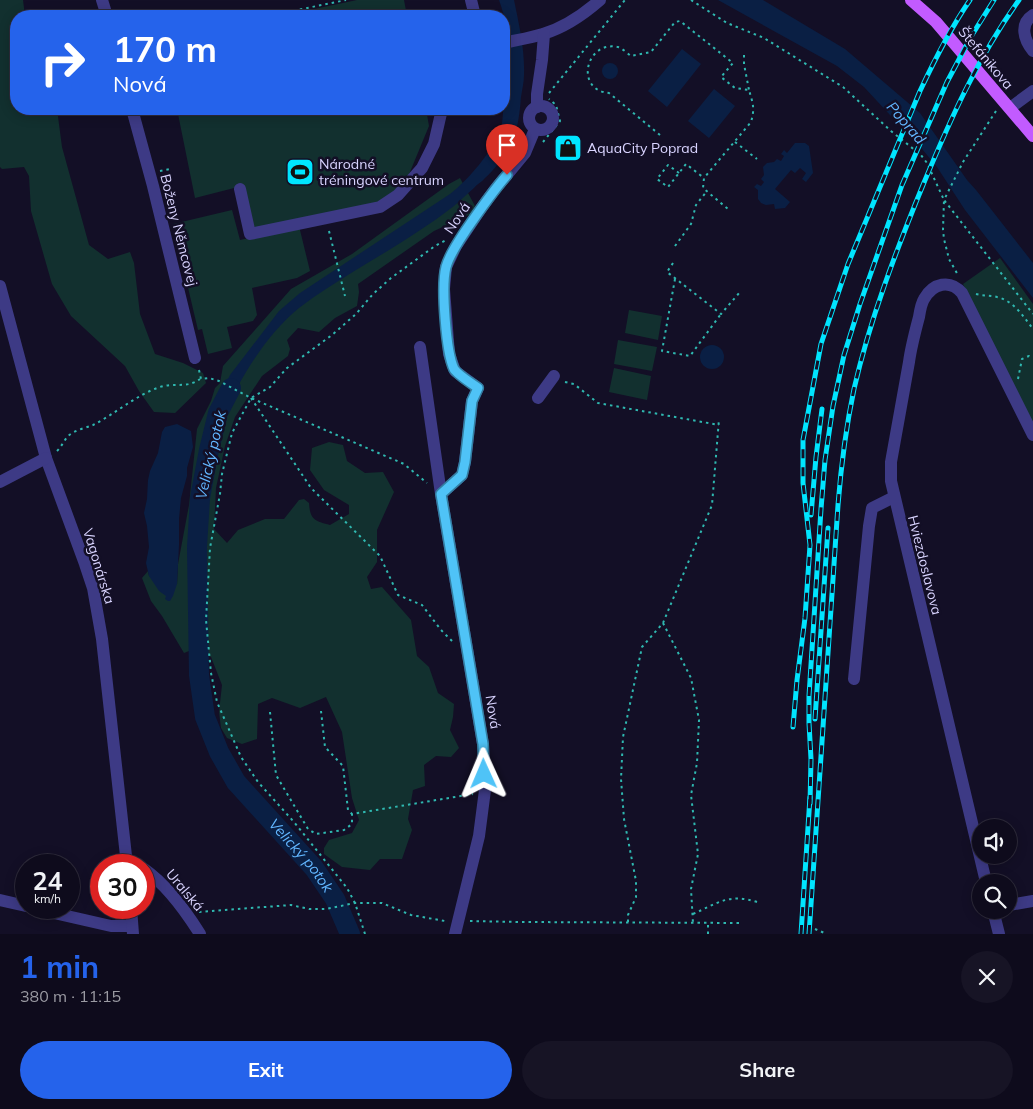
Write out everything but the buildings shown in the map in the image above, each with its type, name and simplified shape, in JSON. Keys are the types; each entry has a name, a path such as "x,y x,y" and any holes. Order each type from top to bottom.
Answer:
{"main road":[{"name":"Štefánikova","path":"911,0 936,22"},
{"name":"Štefánikova","path":"922,0 936,22 1004,108 1033,136"}],"street":[{"path":"510,42 544,34 565,25 600,0"},
{"path":"1033,15 1026,20 1024,32 1027,44 1033,51"},
{"path":"537,106 544,34"},
{"path":"1004,108 1033,91"},
{"path":"541,106 548,109 553,116 552,124 546,129 535,129 530,124 529,116 533,109 541,106"},
{"name":"Boženy Němcovej","path":"134,115 195,358"},
{"path":"240,189 250,234 380,208 398,195 422,168 434,144 441,115"},
{"name":"Nová","path":"441,494 462,475 472,401 478,388 455,370 449,354 444,289 446,267 456,246 482,207 524,153 535,129"},
{"name":"Hviezdoslavova","path":"968,293 954,286 941,285 928,293 922,303 913,339 891,462 891,481 984,874"},
{"name":"Vagonárska","path":"0,286 93,588 102,639 126,854"},
{"path":"968,293 1033,436"},
{"name":"Nová","path":"420,347 441,494 483,744 485,790 478,836 455,934"},
{"path":"538,398 557,378"},
{"path":"0,482 51,455"},
{"path":"854,679 872,508 894,497"},
{"name":"Uralská","path":"155,877 187,914 200,934"},
{"path":"0,900 15,903"},
{"path":"1017,904 1033,901"},
{"path":"80,919 133,930"},
{"path":"995,919 998,934"}],"path":[{"path":"297,10 346,0"},
{"path":"542,144 560,121 556,105 547,96 625,0"},
{"path":"691,0 727,23 764,38 843,87 891,131 921,155 927,163 944,200 1033,314"},
{"path":"660,135 609,93 593,88 588,79 587,70 589,61 594,54 601,49 609,47 618,47 631,56 652,52 676,22 680,21 733,63 721,77 735,88 749,90"},
{"path":"728,209 703,188 704,178 751,122 754,113 744,64 744,55"},
{"path":"959,277 949,259 944,239 942,221 944,200 963,162 1004,108"},
{"path":"734,142 756,159"},
{"path":"678,173 668,165 657,179 668,187 686,164 704,178"},
{"path":"675,246 691,224 696,205 707,191"},
{"path":"326,219 345,296"},
{"path":"365,934 355,903 347,888 294,822 258,782 241,757 217,702 211,672 206,620 210,548 222,474 232,433 251,398 270,387 287,368 332,335 392,278 449,237"},
{"path":"673,263 667,272 721,314"},
{"path":"675,279 662,351 690,356 740,292"},
{"path":"968,293 1005,300 1019,311 1033,329"},
{"path":"1015,399 1022,359 1028,356 1033,358"},
{"path":"195,358 201,379"},
{"path":"51,455 63,445 68,435 94,424 147,393 160,387 193,384 201,379 209,378 404,464 430,485"},
{"path":"557,378 574,384 598,402 719,425"},
{"path":"251,398 311,488 380,556 398,595 422,605 441,630 454,642"},
{"path":"628,923 628,915 636,897 636,881 624,819 621,779 623,737 642,647 663,623 712,505 720,419"},
{"path":"663,623 691,678 699,720 697,763 691,796 698,854 691,888 693,923"},
{"path":"270,712 276,775 308,829 316,834 344,830 352,824 352,814 348,810 343,766 325,747 321,711"},
{"path":"352,814 475,793"},
{"path":"693,914 727,898 745,898 757,902"},
{"path":"187,914 291,905 309,909 326,909 355,903 382,903 411,915 450,921 741,923"},
{"path":"708,923 708,934"},
{"path":"815,929 827,934"}],"green space":[{"path":"0,0 23,0 24,10 10,10 10,115 58,115 62,147 89,245 108,259 130,252 134,263 140,314 155,354 183,363 203,373 206,383 175,413 154,412 125,366 71,316 52,284 31,211 29,176 24,167 2,169 0,167"},
{"path":"357,0 404,0 406,10 310,10"},
{"name":"Národné tréningové centrum","path":"178,115 427,115 429,126 405,184 391,200 254,230 242,186 195,198"},
{"path":"460,178 475,206 471,214 434,231 358,284 357,306 335,318 319,332 298,328 287,340 290,349 288,356 262,376 235,417 225,446 216,488 214,529 227,543 238,530 265,519 284,519 299,500 304,499 309,503 314,519 325,524 330,525 349,514 349,505 324,490 310,470 312,448 329,442 343,445 347,461 365,473 383,472 394,492 377,530 377,562 367,577 371,589 382,587 411,620 417,656 429,667 438,693 454,704 450,730 459,748 451,757 436,756 424,765 425,786 413,790 408,819 412,830 402,859 380,859 370,870 342,867 324,854 324,848 329,840 352,833 359,820 352,798 342,732 326,697 300,708 272,698 258,704 257,739 242,744 227,738 221,728 219,712 222,685 211,657 194,649 184,653 151,601 142,578 148,571 149,576 177,584 178,564 189,505 197,429 211,401 215,388 220,383 223,366 291,289 352,254"},
{"path":"232,210 240,240 299,226 310,271 297,278 252,288 257,315 253,321 227,327 232,348 208,354 202,329 198,330 173,224"},
{"path":"1000,258 1033,304 1033,428 963,284"},
{"path":"629,310 662,316 658,340 625,333"},
{"path":"618,340 657,347 652,371 614,364"},
{"path":"614,368 651,376 647,400 609,392"}],"water":[{"path":"499,0 514,0 524,56 524,80 514,137 494,169 442,215 299,308 277,330 256,357 238,386 225,415 216,412 223,389 230,375 279,311 300,293 450,194 472,173 485,156 500,131 503,115 510,115 510,10 502,10"},
{"name":"Poprad","path":"718,0 763,0 845,49 920,113 967,180 1033,263 1033,298 965,210 937,167 908,132 864,87 837,66"},
{"path":"682,49 701,64 667,107 648,91"},
{"path":"610,63 616,65 618,71 616,77 610,79 604,77 602,71 604,65"},
{"path":"714,89 735,106 709,138 688,121"},
{"path":"795,143 805,143 809,146 813,173 806,182 802,179 806,173 800,168 795,173 791,170 775,189 790,202 785,208 775,209 774,204 766,205 761,203 758,199 758,190 754,187 757,184 761,186 764,182 761,179 764,175 763,167 777,159 781,161 784,156 781,154 784,150 787,153"},
{"path":"712,345 717,346 723,352 723,362 717,368 712,369 707,368 701,362 700,357 701,352 707,346"},
{"path":"177,424 191,431 193,447 181,498 177,584 173,596 168,601 149,576 146,563 149,547 144,513 150,471 158,453 162,432 165,427"}],"waterway":[{"name":"Velický potok","path":"231,388 218,413 200,498 197,547 199,675 205,717 219,752 236,782 314,868 335,899 350,934"}],"railway":[{"path":"793,727 805,618 810,545 803,483 803,440 821,344 848,264 920,91 943,44 970,0"},
{"path":"810,804 809,696 821,509 825,460 833,406 844,355 902,185 947,82 972,35 994,0"},
{"path":"809,934 838,505 844,447 854,389 860,363 884,286 933,161 954,113 978,66 1019,0"},
{"path":"811,515 822,409"},
{"path":"815,719 828,528"},
{"path":"801,934 810,797"}],"place":[{"name":"AquaCity Poprad","path":"568,148"},
{"name":"Národné tréningové centrum","path":"300,172"}],"route":[{"path":"484,774 483,744 441,494 462,475 472,401 478,388 455,370 449,354 444,289 446,267 456,246 482,207 507,175"}]}
